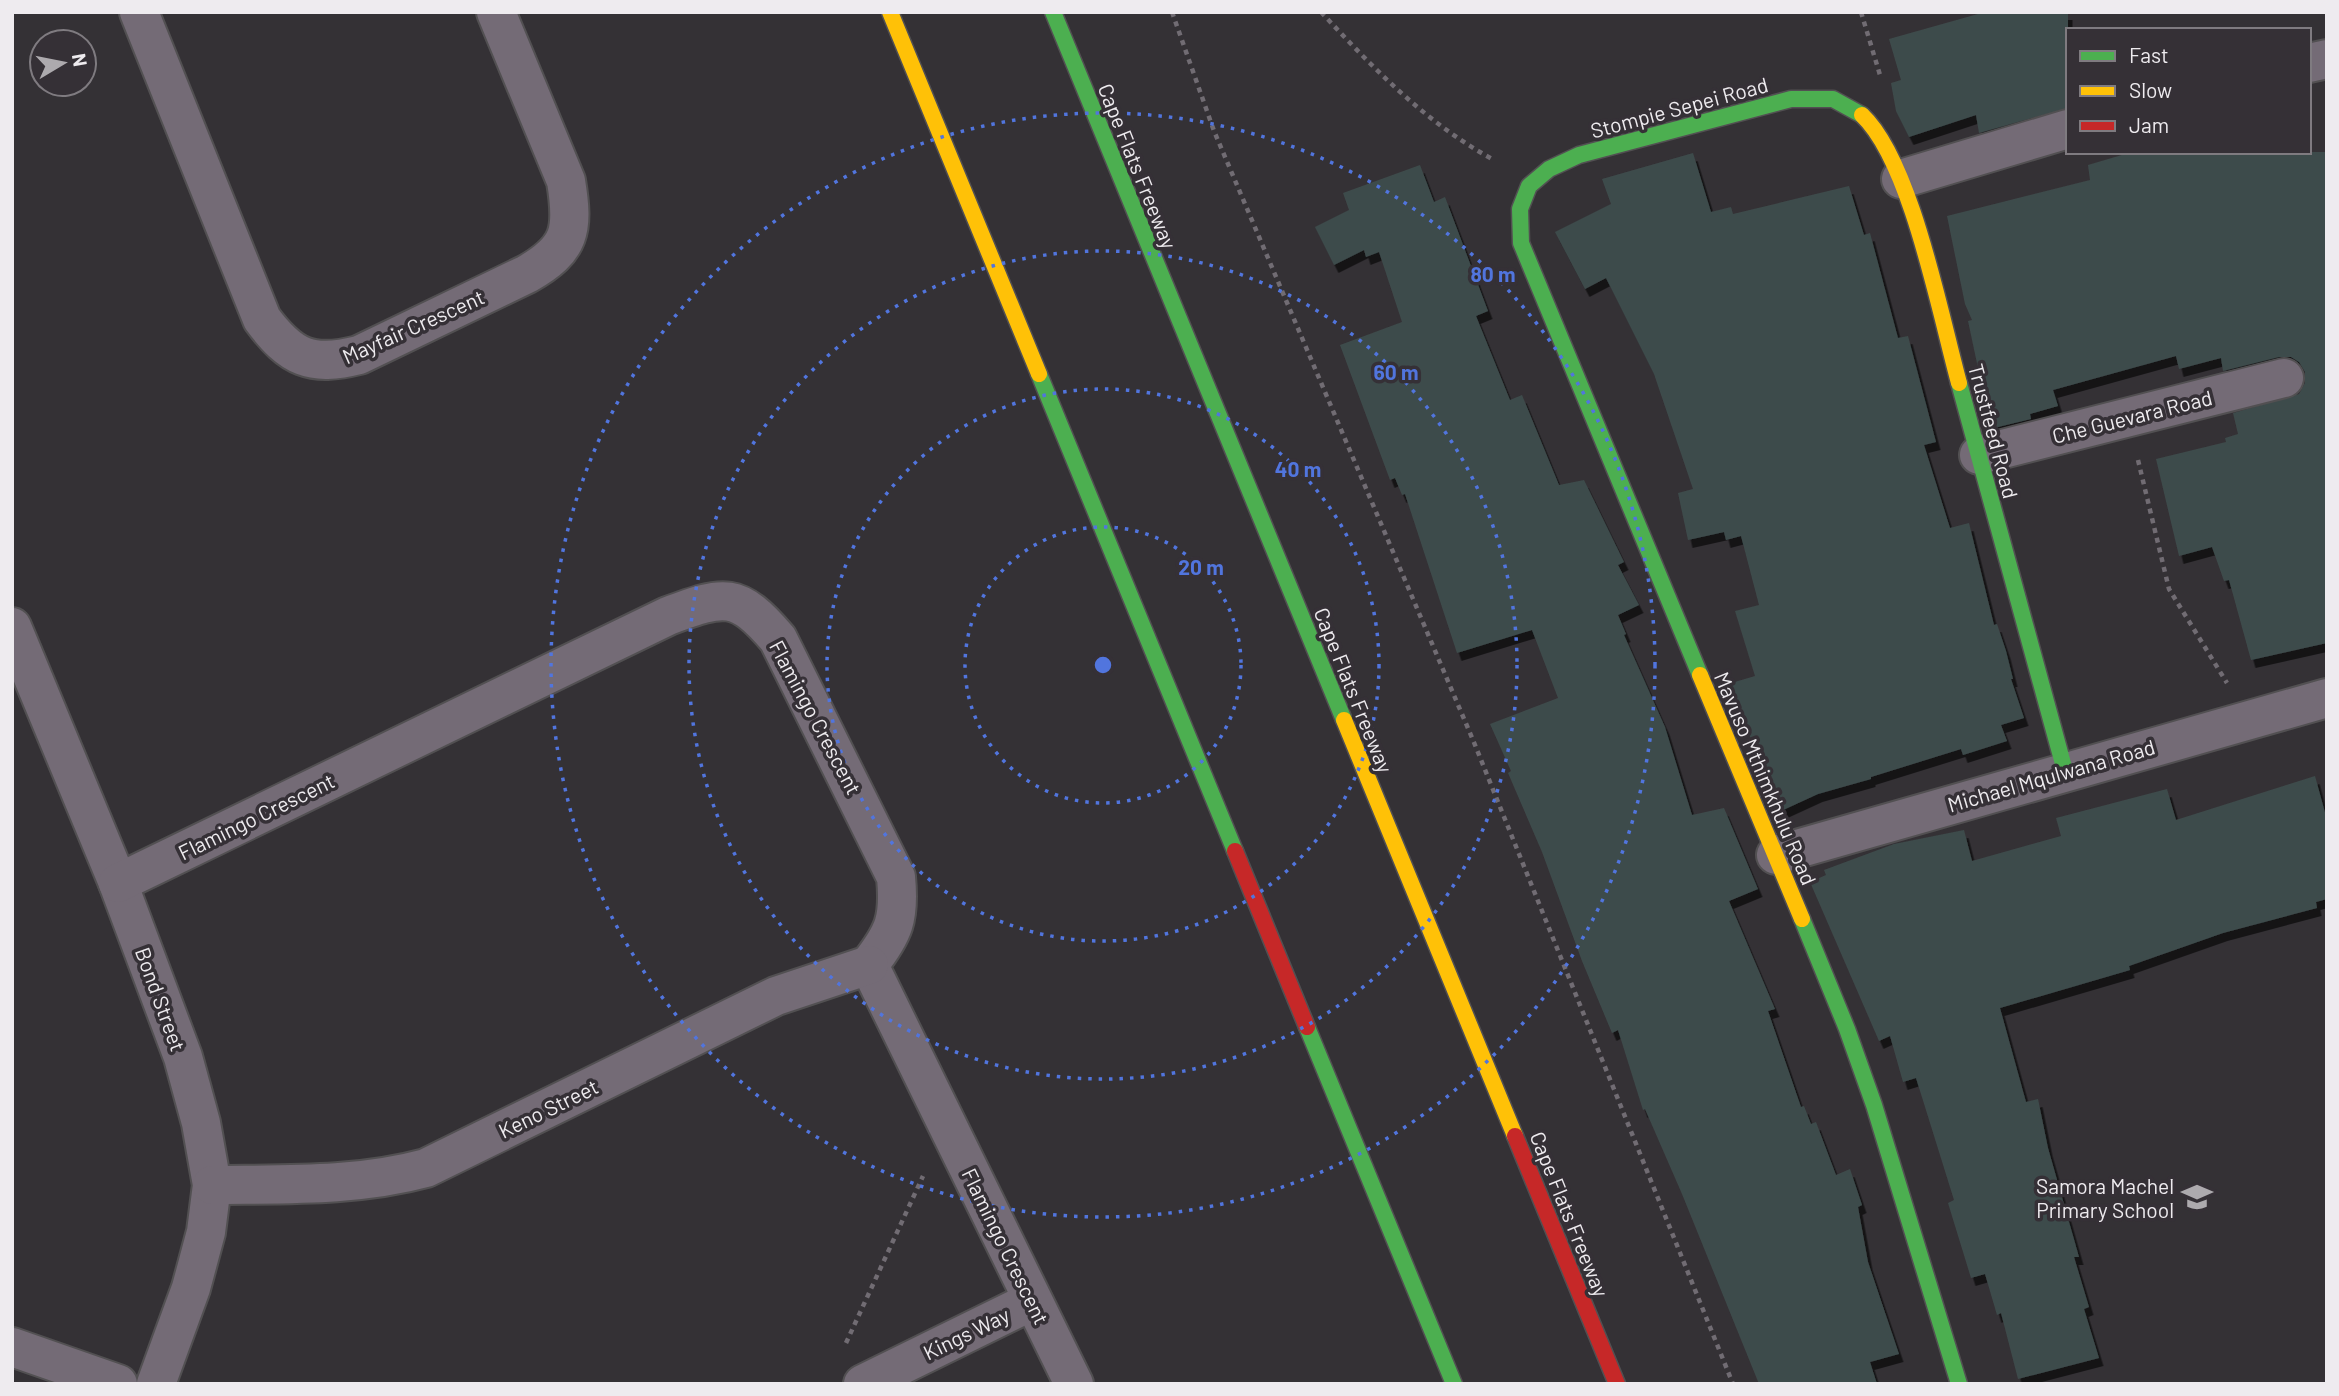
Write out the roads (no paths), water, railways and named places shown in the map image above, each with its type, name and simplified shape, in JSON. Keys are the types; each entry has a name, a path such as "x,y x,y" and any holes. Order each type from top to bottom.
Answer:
{"main road":[{"path":"890,12 1454,1384"},
{"name":"Cape Flats Freeway","path":"1053,12 1617,1384"},
{"name":"Stompie Sepei Road","path":"1521,197 1532,180 1552,166 1579,155 1791,99 1819,96 1841,102 1860,112"},
{"name":"Trustfeed Road","path":"1860,112 1877,133 1901,179 2065,771"},
{"name":"Mavuso Mthimkhulu Road","path":"1521,197 1517,218 1521,243 1776,855 1874,1105 1959,1384"}],"street":[{"name":"Mayfair Crescent","path":"139,12 262,319 281,344 304,358 330,362 359,355 527,274 552,260 568,236 570,208 566,181 496,12"},
{"path":"1901,179 2066,130"},
{"name":"Che Guevara Road","path":"1979,455 2284,378"},
{"name":"Flamingo Crescent","path":"118,883 668,616 705,603 731,600 754,611 778,639 896,877 899,906 892,936 869,965 1074,1384"},
{"name":"Bond Street","path":"12,627 118,883 183,1057 201,1123 212,1185 206,1232 191,1288 156,1384"},
{"name":"Michael Mqulwana Road","path":"1776,855 2327,698"},
{"name":"Keno Street","path":"212,1185 356,1182 426,1168 776,996 869,965"},
{"name":"Kings Way","path":"863,1384 1032,1301"},
{"path":"12,1347 118,1384"}],"place":[{"name":"Samora Machel Primary School","path":"2197,1197"}]}
